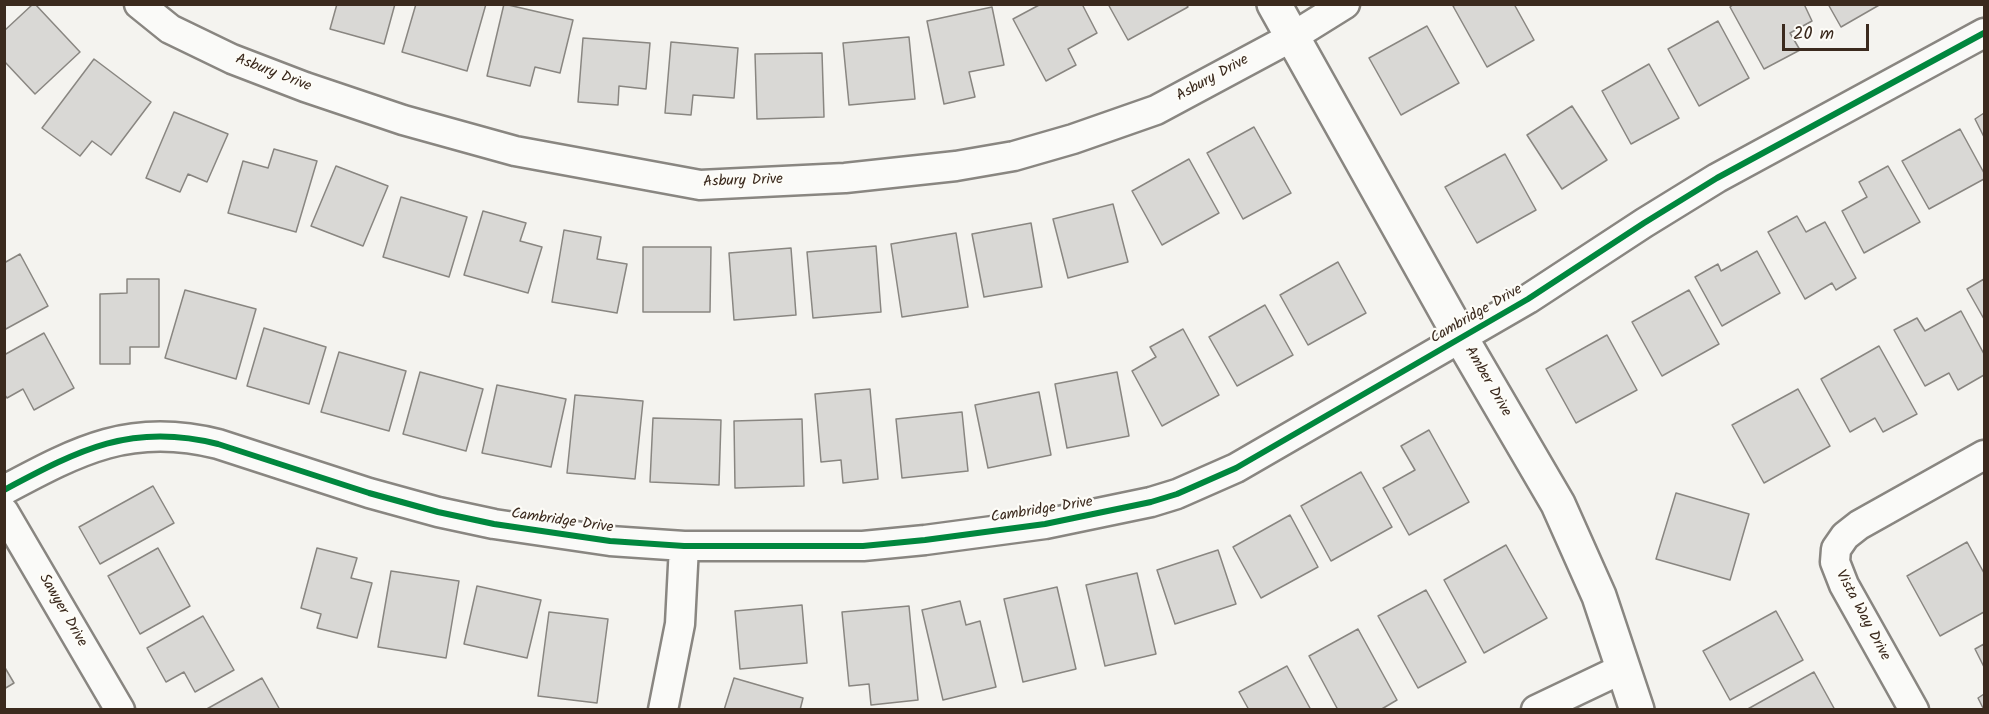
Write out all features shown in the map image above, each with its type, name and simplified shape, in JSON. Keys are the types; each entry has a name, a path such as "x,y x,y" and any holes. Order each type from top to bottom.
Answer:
{"street":[{"name":"Asbury Drive","path":"139,4 170,29 232,59 305,87 403,120 515,151 700,185 844,178 956,166 1014,156 1156,111 1292,37 1345,4"},
{"name":"Amber Drive","path":"1274,4 1461,338 1558,504 1599,596 1637,710"},
{"name":"Cambridge Drive","path":"4,490 85,449 124,439 167,435 195,438 218,444 369,493 438,512 483,522 610,542 684,546 873,545 1046,524 1150,502 1177,494 1236,468 1528,299 1680,200 1984,33"},
{"name":"Vista Way Drive","path":"1914,710 1844,585 1835,562 1836,549 1845,536 1860,525 1984,455"},
{"name":"Sawyer Drive","path":"4,512 120,710"},
{"path":"663,710 680,624 684,546"},
{"path":"1536,710 1624,668"}],"building":[{"path":"33,4 80,52 35,94 4,61 4,31"},
{"path":"337,4 395,4 384,44 330,29"},
{"path":"416,4 486,4 467,71 402,52"},
{"path":"504,4 573,20 560,73 535,67 530,86 487,76"},
{"path":"1041,4 1082,4 1097,33 1068,49 1076,65 1046,81 1013,19"},
{"path":"1108,4 1186,4 1188,7 1128,40"},
{"path":"1457,4 1514,4 1534,40 1487,67 1453,6"},
{"path":"1734,4 1804,4 1812,21 1790,33 1800,50 1764,69 1730,7"},
{"path":"1828,4 1881,4 1841,27"},
{"path":"992,7 1004,65 969,72 975,97 944,104 927,21"},
{"path":"1718,21 1749,78 1699,106 1668,49"},
{"path":"1427,26 1459,83 1401,115 1369,58"},
{"path":"909,37 915,99 849,105 843,43"},
{"path":"583,38 650,43 646,89 619,86 618,105 578,102"},
{"path":"671,42 738,48 734,98 693,95 691,115 665,113"},
{"path":"822,53 824,117 757,119 755,54"},
{"path":"94,59 151,102 111,155 92,141 80,156 42,128"},
{"path":"1649,64 1679,118 1631,144 1602,91"},
{"path":"1572,106 1607,160 1562,189 1527,135"},
{"path":"174,112 228,134 207,182 188,174 180,192 146,178"},
{"path":"1984,113 1984,137 1975,119"},
{"path":"1254,127 1291,193 1243,219 1207,153"},
{"path":"1960,129 1984,173 1984,179 1929,209 1902,161"},
{"path":"274,149 317,161 296,232 228,213 243,161 268,168"},
{"path":"1505,154 1536,210 1477,243 1445,187"},
{"path":"1189,159 1219,213 1162,245 1132,191"},
{"path":"336,166 388,186 363,246 311,226"},
{"path":"1888,166 1920,222 1864,253 1842,211 1867,197 1859,182"},
{"path":"401,197 467,217 449,277 383,257"},
{"path":"1113,204 1128,262 1068,278 1053,219"},
{"path":"483,211 526,223 520,241 542,247 528,293 464,275"},
{"path":"1797,216 1806,232 1825,222 1856,278 1836,290 1832,283 1805,299 1768,232"},
{"path":"1031,223 1042,287 984,297 972,234"},
{"path":"564,230 601,237 597,259 627,264 617,313 552,302"},
{"path":"956,233 968,307 902,317 891,244"},
{"path":"876,246 881,312 813,318 807,252"},
{"path":"643,247 711,247 710,312 643,312"},
{"path":"791,248 796,315 734,320 729,253"},
{"path":"1757,251 1780,293 1722,326 1695,277 1718,264 1721,271"},
{"path":"20,254 48,306 4,330 4,263"},
{"path":"1338,262 1366,313 1308,345 1280,295"},
{"path":"127,279 159,279 159,347 130,347 130,364 100,364 100,294 127,293"},
{"path":"1984,279 1984,319 1967,289"},
{"path":"185,290 256,309 236,379 165,358"},
{"path":"1689,290 1719,344 1662,376 1632,322"},
{"path":"1265,305 1293,355 1237,386 1209,337"},
{"path":"1961,311 1984,354 1984,375 1958,390 1949,373 1925,386 1894,330 1917,318 1925,331"},
{"path":"264,328 326,347 309,404 247,386"},
{"path":"1183,329 1219,395 1162,426 1132,371 1156,357 1150,347"},
{"path":"44,333 74,388 34,410 23,389 7,398 4,394 4,355"},
{"path":"1607,335 1637,390 1576,423 1546,369"},
{"path":"1879,346 1917,414 1883,432 1875,418 1850,432 1821,379"},
{"path":"339,352 406,371 389,431 321,412"},
{"path":"420,372 483,389 466,451 403,434"},
{"path":"1117,372 1129,436 1067,448 1055,384"},
{"path":"497,385 566,399 551,467 482,453"},
{"path":"870,389 878,479 843,483 841,460 821,462 815,394"},
{"path":"1798,389 1830,446 1764,483 1732,425"},
{"path":"1039,392 1051,455 988,468 975,405"},
{"path":"575,395 643,401 635,479 567,473"},
{"path":"962,412 968,471 902,478 896,419"},
{"path":"653,418 721,420 719,485 650,482"},
{"path":"802,419 804,486 735,488 734,421"},
{"path":"1429,430 1469,502 1409,535 1383,488 1415,470 1401,446"},
{"path":"1361,472 1392,527 1331,561 1301,506"},
{"path":"153,486 174,523 100,564 79,527"},
{"path":"1676,493 1749,514 1730,580 1656,559"},
{"path":"1290,515 1318,567 1261,598 1233,547"},
{"path":"1967,542 1984,573 1984,612 1940,636 1907,576"},
{"path":"1506,545 1547,618 1484,653 1444,580"},
{"path":"158,548 190,606 140,634 108,576"},
{"path":"317,548 357,558 351,578 372,583 357,638 317,628 321,614 301,608"},
{"path":"1218,550 1236,604 1175,624 1157,570"},
{"path":"391,571 459,581 446,658 378,647"},
{"path":"1137,573 1156,654 1105,666 1086,585"},
{"path":"477,586 541,600 527,658 464,644"},
{"path":"1057,587 1076,669 1023,682 1004,599"},
{"path":"1426,590 1466,662 1418,688 1378,616"},
{"path":"960,601 966,625 980,621 996,687 943,700 922,610"},
{"path":"802,605 807,663 740,669 735,611"},
{"path":"909,606 918,700 871,705 869,684 849,686 842,612"},
{"path":"1776,611 1803,660 1730,700 1703,651"},
{"path":"549,612 608,619 597,703 538,696"},
{"path":"203,616 234,670 195,692 184,672 166,682 147,648"},
{"path":"1358,629 1397,700 1380,710 1338,710 1309,656"},
{"path":"1984,644 1984,667 1975,649"},
{"path":"4,666 14,683 4,689"},
{"path":"1287,666 1311,710 1249,710 1239,692"},
{"path":"1814,672 1835,710 1746,710"},
{"path":"262,678 280,710 205,710"},
{"path":"734,678 803,698 800,710 724,710"},
{"path":"1984,694 1984,710 1978,698"}],"cycle path":[{"path":"4,490 82,452 132,438 158,436 187,438 218,444 369,493 438,512 494,524 610,541 684,546 863,546 1045,524 1151,502 1177,494 1236,468 1528,299 1717,178 1984,33"}]}
